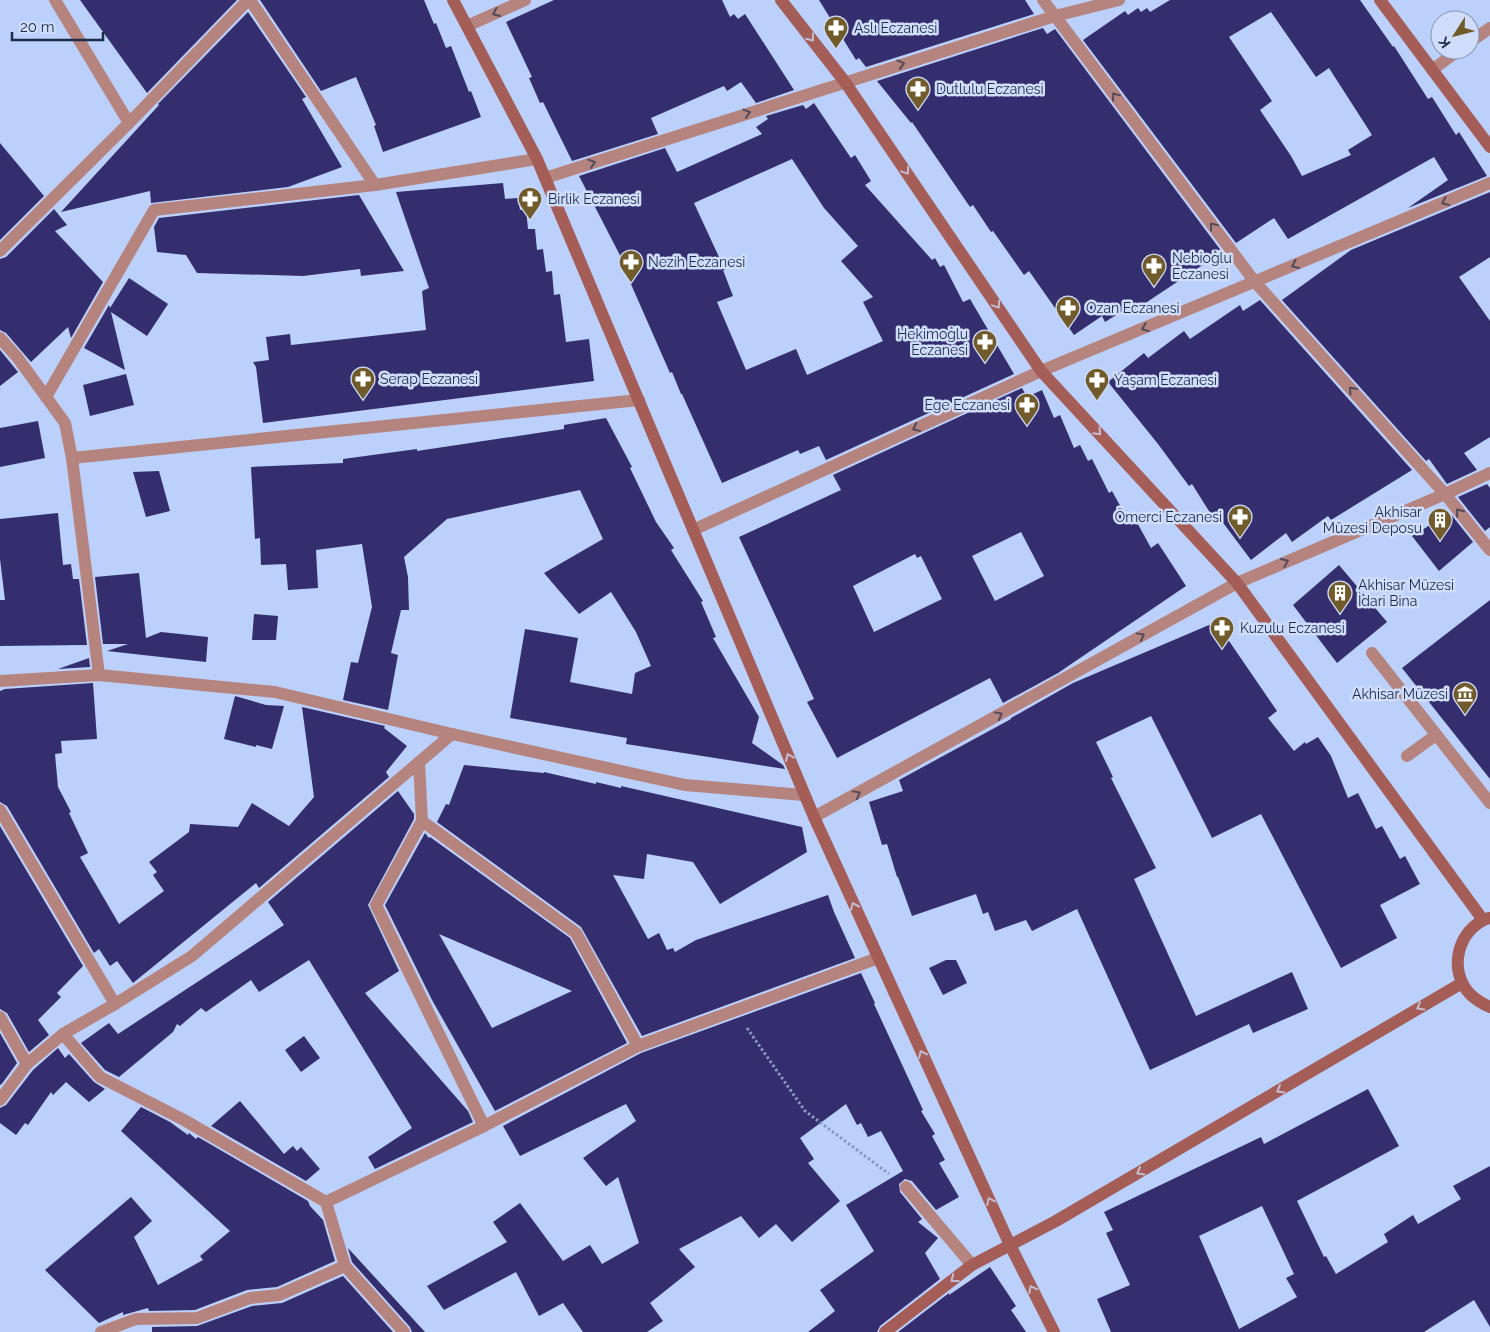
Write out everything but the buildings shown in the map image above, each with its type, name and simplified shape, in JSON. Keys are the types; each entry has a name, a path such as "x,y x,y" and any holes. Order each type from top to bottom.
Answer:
{"street":[{"path":"55,0 128,123"},
{"path":"0,251 249,0 375,185"},
{"path":"453,0 546,178 804,795 1010,1245 1054,1332"},
{"path":"467,26 525,0"},
{"path":"781,0 845,82 1041,371 1237,583 1486,919 1471,929 1463,940 1458,954 1458,969 1462,983 1470,994 1480,1003 1490,1007"},
{"path":"1043,0 1255,282 1445,494 1490,550"},
{"path":"546,178 1055,16 1119,0"},
{"path":"1380,0 1490,147"},
{"path":"1432,70 1446,60"},
{"path":"46,397 154,210 375,185 537,159"},
{"path":"693,530 1041,371 1490,183"},
{"path":"0,338 17,357 65,423 72,458 99,675"},
{"path":"72,458 639,400"},
{"path":"814,817 1237,583 1490,473"},
{"path":"1372,653 1490,803"},
{"path":"0,681 99,675 275,692 452,734 685,785 804,795"},
{"path":"0,1100 27,1064 63,1034 192,956 452,734"},
{"path":"1407,756 1436,735"},
{"path":"419,762 422,821 376,906 484,1126"},
{"path":"0,810 115,1004"},
{"path":"422,821 576,933 638,1046"},
{"path":"326,1202 484,1126 638,1046 878,958"},
{"path":"886,1332 972,1265 1056,1221 1462,983"},
{"path":"0,1017 27,1064"},
{"path":"63,1034 100,1077 184,1120 326,1202 344,1266 404,1332"},
{"path":"906,1188 972,1265"},
{"path":"101,1332 136,1319 197,1318 250,1298 278,1296 344,1266"}],"path":[{"path":"734,1012 805,1111 906,1188"}],"place":[{"name":"Aslı Eczanesi","path":"836,49"},
{"name":"Dutlulu Eczanesi","path":"918,110"},
{"name":"Birlik Eczanesi","path":"530,220"},
{"name":"Nezih Eczanesi","path":"631,283"},
{"name":"Nebioğlu Eczanesi","path":"1154,287"},
{"name":"Ozan Eczanesi","path":"1068,329"},
{"name":"Hekimoğlu Eczanesi","path":"985,363"},
{"name":"Serap Eczanesi","path":"363,400"},
{"name":"Yaşam Eczanesi","path":"1097,401"},
{"name":"Ege Eczanesi","path":"1027,426"},
{"name":"Ömerci Eczanesi","path":"1240,538"},
{"name":"Akhisar Müzesi Deposu","path":"1440,541"},
{"name":"Akhisar Müzesi İdari Bina","path":"1340,614"},
{"name":"Kuzulu Eczanesi","path":"1222,649"},
{"name":"Akhisar Müzesi","path":"1465,715"}]}
